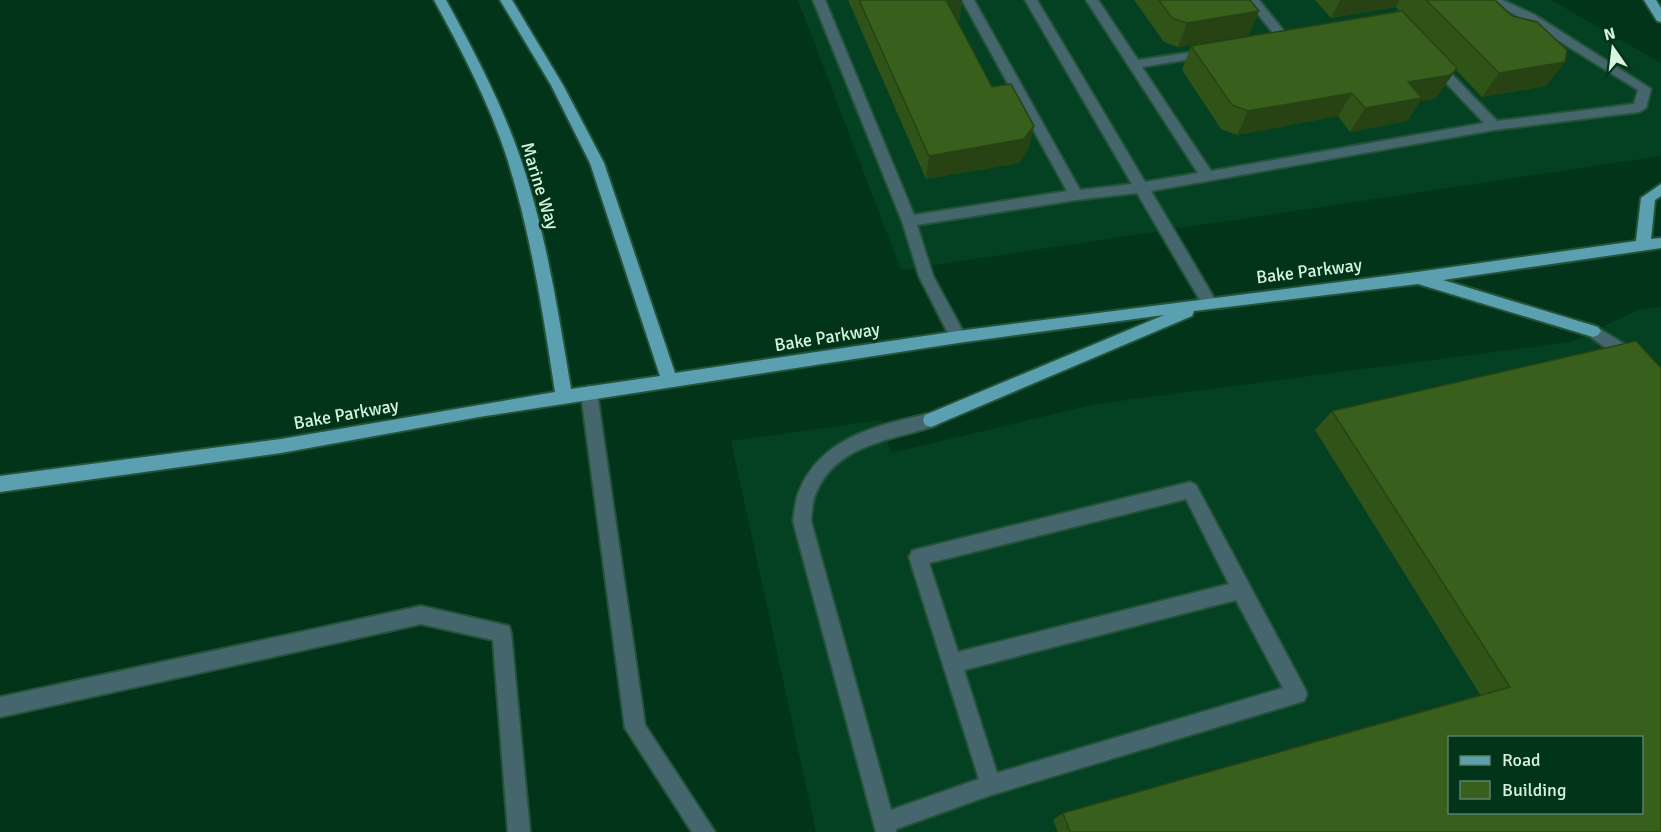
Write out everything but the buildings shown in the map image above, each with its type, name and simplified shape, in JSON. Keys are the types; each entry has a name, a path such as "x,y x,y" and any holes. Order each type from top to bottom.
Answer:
{"main road":[{"name":"Marine Way","path":"440,0 463,42 513,155 536,238 564,396"},
{"path":"506,0 557,85 597,164 670,381"},
{"path":"1650,0 1661,18"},
{"path":"1661,189 1648,198 1643,246 1661,249"},
{"name":"Bake Parkway","path":"0,484 281,446 564,396 958,337 1418,278 1661,243"},
{"path":"1418,278 1593,331"},
{"path":"931,420 1209,303"}],"lane":[{"path":"819,0 909,221 926,276 958,337"},
{"path":"969,0 1076,195"},
{"path":"1031,0 1209,303"},
{"path":"1092,0 1207,176"},
{"path":"1253,0 1284,39"},
{"path":"909,221 1076,195 1141,188 1494,126 1639,108 1645,89 1531,18 1493,0"},
{"path":"1133,65 1226,49"},
{"path":"1424,53 1494,126"},
{"path":"1593,331 1636,360 1661,388"},
{"path":"589,393 635,728 704,832"},
{"path":"931,420 878,433 845,448 824,466 807,492 802,521 885,827 990,785 1297,694 1190,490 918,557 990,785"},
{"path":"952,663 1241,590"},
{"path":"0,707 421,615 502,633 519,832"}],"shaded area":[{"path":"798,0 1551,0 1661,63 1661,156 901,270"},
{"path":"1661,307 1661,832 816,832 731,441 881,420 891,453 1096,404 1571,342 1638,310"}]}
